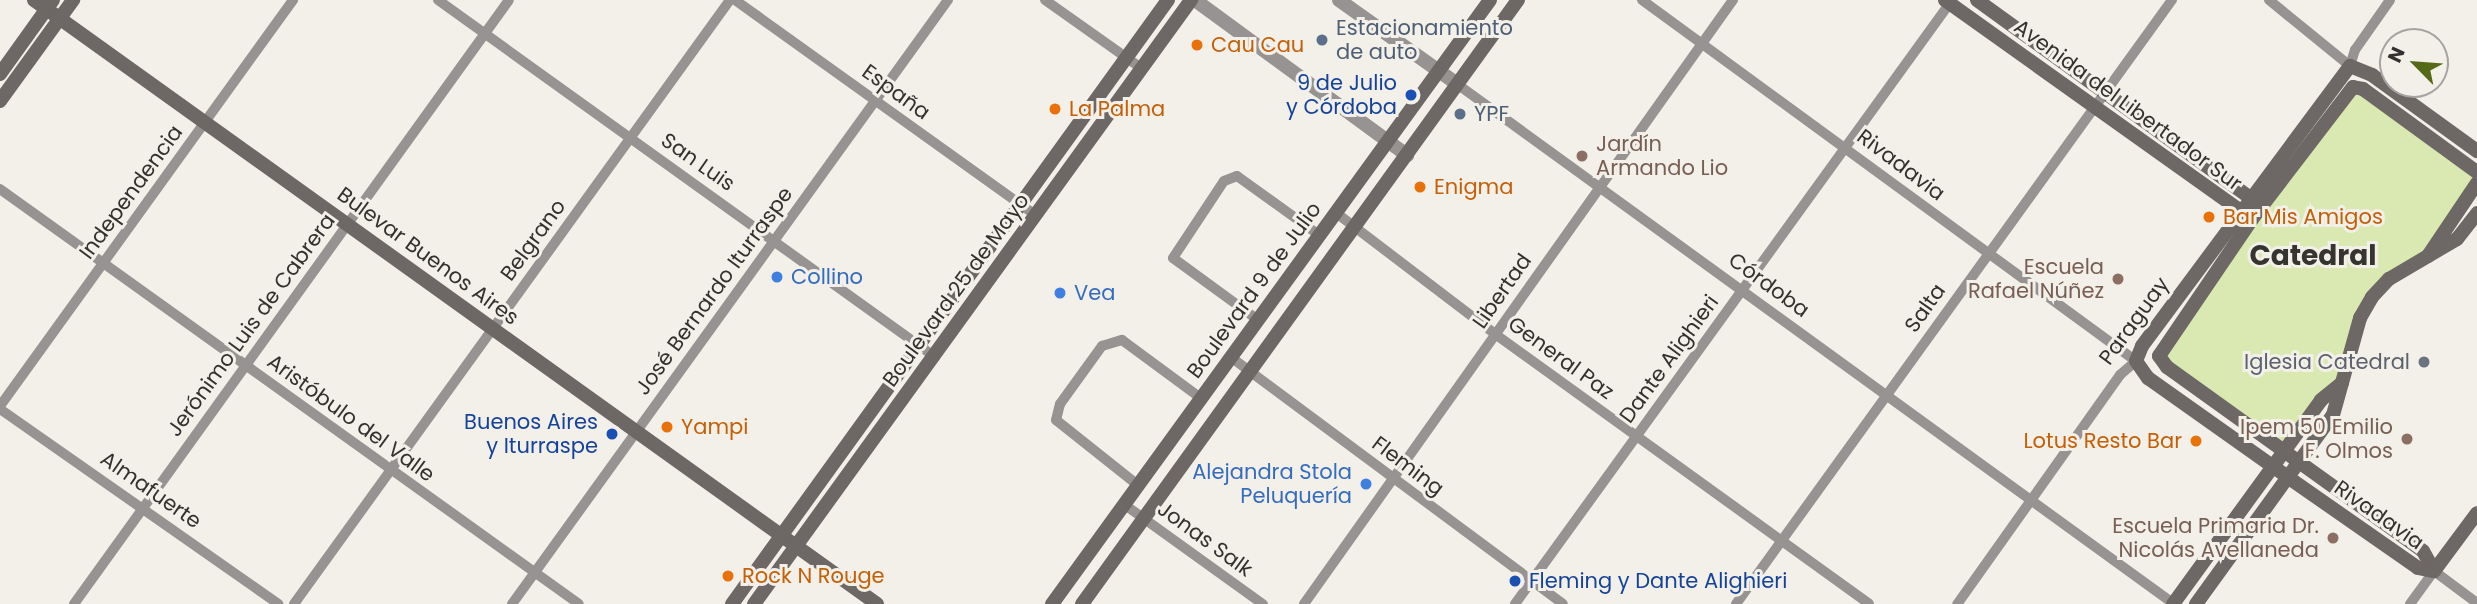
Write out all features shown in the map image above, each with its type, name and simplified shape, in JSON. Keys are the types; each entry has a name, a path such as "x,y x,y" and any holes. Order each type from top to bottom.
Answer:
{"main road":[{"name":"Bulevar Buenos Aires","path":"34,0 50,4 60,18 877,604"},
{"path":"0,101 73,0"},
{"name":"Boulevard 25 de Mayo","path":"732,604 1168,0"},
{"name":"Boulevard 25 de Mayo","path":"754,604 1193,0"},
{"name":"Boulevard 9 de Julio","path":"1052,604 1490,0"},
{"path":"1082,604 1518,0"},
{"name":"Avenida del Libertador Sur","path":"1978,0 2256,201"},
{"name":"Avenida del Libertador Sur","path":"1949,1 2246,215"},
{"path":"0,74 50,4"},
{"path":"2350,66 2353,87 2363,89 2477,172"},
{"path":"2350,66 2372,75 2477,151"},
{"name":"Paraguay","path":"2136,361 2142,346 2246,215 2350,66"},
{"name":"Paraguay","path":"2256,201 2353,87"},
{"path":"2427,257 2477,183"},
{"path":"2196,604 2301,463 2333,415 2360,318 2372,297 2389,279 2457,239 2477,213"},
{"name":"Paraguay","path":"2159,356 2246,215"},
{"path":"2136,361 2159,356"},
{"name":"Rivadavia","path":"2159,356 2167,367 2428,555 2434,571"},
{"name":"Rivadavia","path":"2136,361 2148,377 2289,478 2418,568 2434,571"},
{"path":"2173,604 2321,400 2342,383"},
{"path":"2434,571 2477,513"}],"street":[{"name":"Independencia","path":"0,407 293,0"},
{"name":"San Luis","path":"438,0 935,357"},
{"name":"Jerónimo Luis de Cabrera","path":"74,604 509,0"},
{"name":"España","path":"732,0 1035,215"},
{"name":"Belgrano","path":"294,604 732,0"},
{"name":"José Bernardo Iturraspe","path":"512,604 948,0"},
{"path":"1045,0 1141,68"},
{"path":"1193,0 1406,155"},
{"name":"Córdoba","path":"1339,0 2173,604"},
{"name":"Rivadavia","path":"1643,0 1986,254 2136,361"},
{"name":"Libertad","path":"1304,604 1733,0"},
{"name":"Salta","path":"1735,604 2172,0"},
{"path":"2269,0 2350,66"},
{"name":"Paraguay","path":"2350,66 2355,50 2390,0"},
{"name":"Dante Alighieri","path":"1515,604 1949,1"},
{"path":"1258,320 1175,262 1173,254 1224,181 1237,176 1319,235"},
{"name":"Aristóbulo del Valle","path":"0,189 579,604"},
{"name":"General Paz","path":"1335,212 1495,334 1870,604"},
{"path":"1139,486 1058,426 1056,414 1060,404 1102,346 1122,340 1202,399"},
{"name":"Fleming","path":"1232,358 1563,604"},
{"name":"Paraguay","path":"1956,604 2120,375 2136,361"},
{"name":"Almafuerte","path":"0,407 279,604"},
{"path":"849,442 864,454"},
{"name":"Jonas Salk","path":"1125,505 1263,604"},
{"path":"2410,604 2434,571"},
{"name":"Rivadavia","path":"2434,571 2477,603"}],"green space":[{"path":"2353,87 2477,172 2427,257 2372,297 2342,383 2284,451 2167,367 2161,350"}],"place":[{"name":"Estacionamiento de auto","path":"1322,40"},
{"name":"Cau Cau","path":"1197,45"},
{"name":"9 de Julio y Córdoba","path":"1411,95"},
{"name":"La Palma","path":"1055,109"},
{"name":"YPF","path":"1460,114"},
{"name":"Jardín Armando Lio","path":"1582,156"},
{"name":"Enigma","path":"1420,187"},
{"name":"Bar Mis Amigos","path":"2209,217"},
{"name":"Collino","path":"777,277"},
{"name":"Escuela Rafael Núñez","path":"2118,279"},
{"name":"Vea","path":"1060,293"},
{"name":"Iglesia Catedral","path":"2424,362"},
{"name":"Yampi","path":"667,427"},
{"name":"Buenos Aires y Iturraspe","path":"612,434"},
{"name":"Ipem 50 Emilio F. Olmos","path":"2407,439"},
{"name":"Lotus Resto Bar","path":"2196,441"},
{"name":"Alejandra Stola Peluquería","path":"1366,484"},
{"name":"Escuela Primaria Dr. Nicolás Avellaneda","path":"2333,538"},
{"name":"Rock N Rouge","path":"728,576"},
{"name":"Fleming y Dante Alighieri","path":"1515,581"}],"district":[{"name":"Catedral","path":"2313,256"}]}
